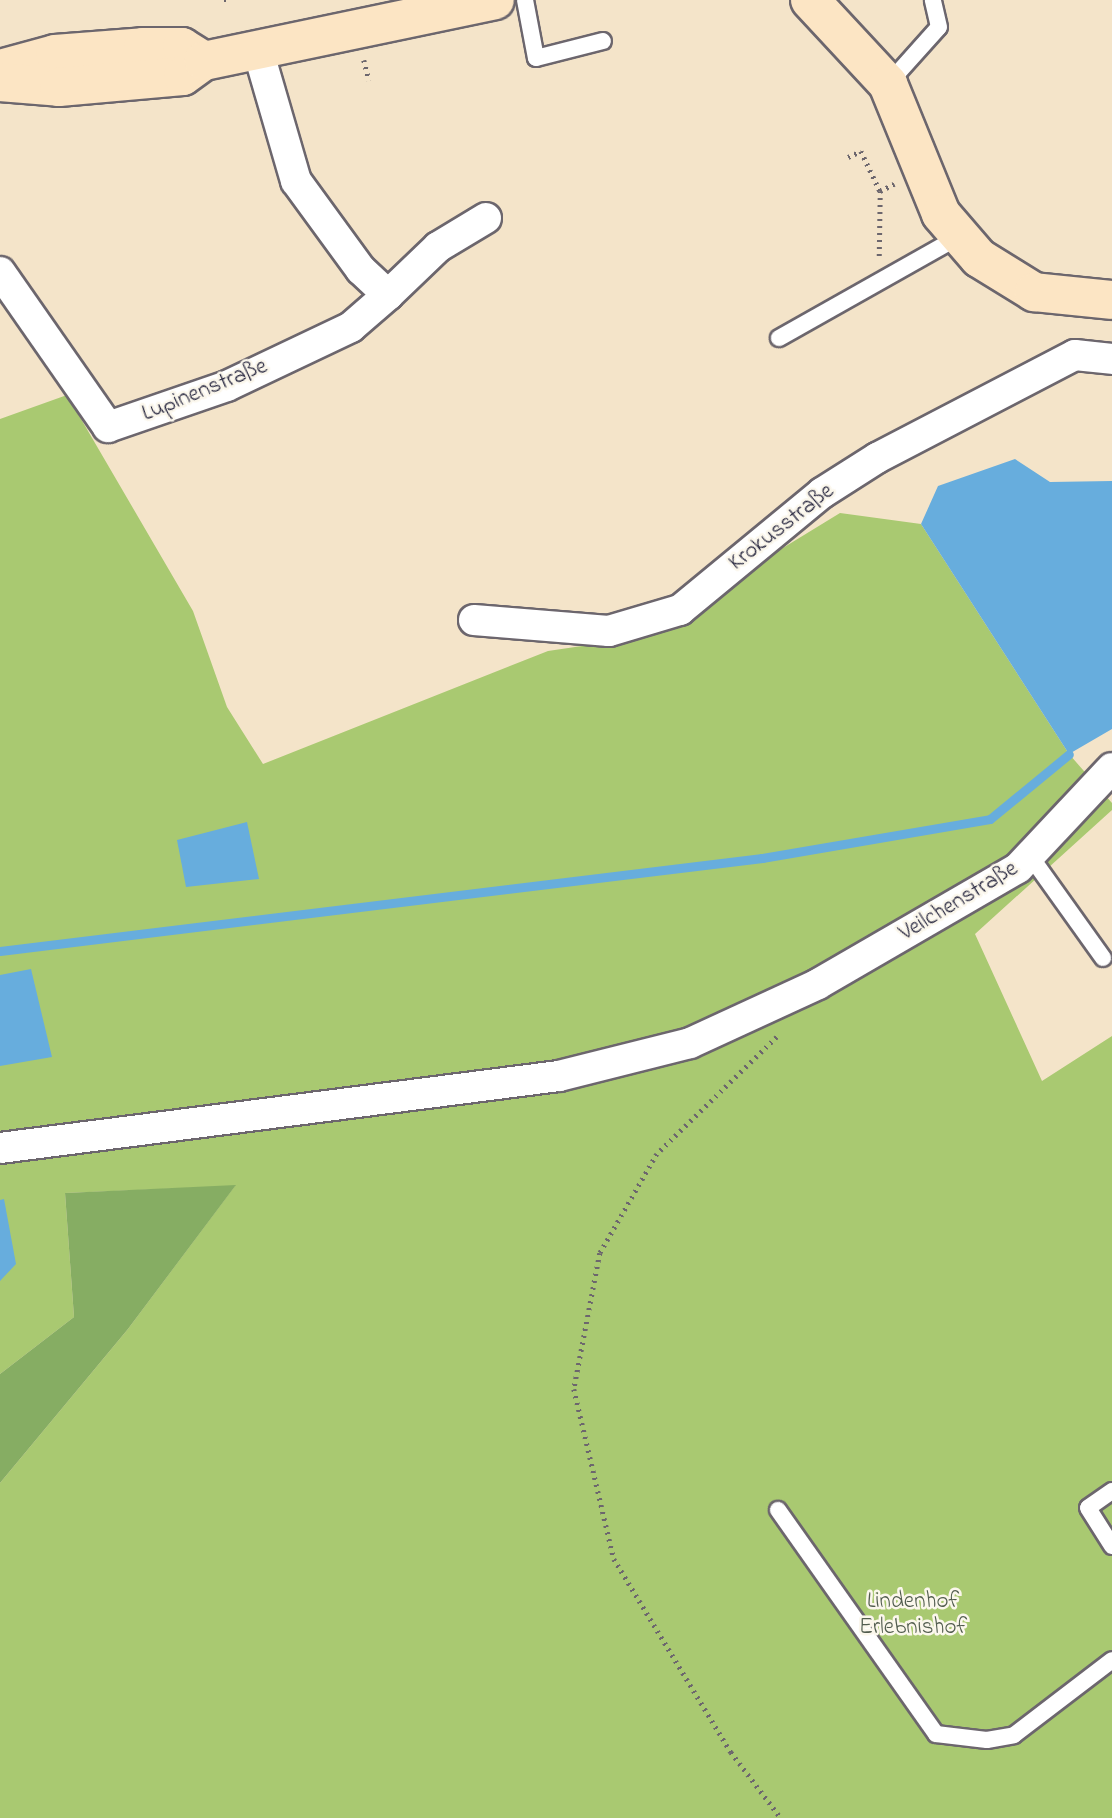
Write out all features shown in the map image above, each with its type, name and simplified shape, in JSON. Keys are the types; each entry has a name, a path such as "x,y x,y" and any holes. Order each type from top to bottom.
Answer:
{"main road":[{"path":"0,82 59,87 183,76 204,61 259,54 495,0"},
{"path":"810,0 888,84 941,214 979,258 1034,292 1112,300"},
{"path":"0,69 55,54 143,47 182,47 204,61"}],"street":[{"path":"259,54 296,181 361,270 388,295"},
{"name":"Lupinenstraße","path":"0,272 108,427 214,391 351,327 439,247 486,218"},
{"name":"Krokusstraße","path":"474,620 609,631 680,610 822,493 1075,355 1112,359"},
{"name":"Veilchenstraße","path":"0,1148 559,1076 690,1043 818,984 1031,856 1112,768"}],"lane":[{"path":"525,0 536,58 603,41"},
{"path":"888,84 939,27 933,0"},
{"path":"779,338 960,236"},
{"path":"1031,856 1103,958"},
{"path":"1112,1491 1088,1508 1112,1546"},
{"path":"778,1510 936,1734 987,1740 1014,1735 1112,1660"}],"path":[{"path":"848,157 861,151 880,191 879,282"},
{"path":"880,191 923,170"},
{"path":"780,1033 758,1063 657,1154 644,1176 600,1253 574,1389 614,1559 731,1752 781,1818"}],"green space":[{"name":"Lindenhof Erlebnishof","path":"67,395 193,611 227,707 263,764 548,651 636,638 840,513 921,524 1069,754 1112,803 1112,810 975,934 1042,1081 1112,1036 1112,1818 0,1818 0,1483 128,1329 235,1186 65,1193 74,1317 0,1374 0,419"},
{"path":"236,1185 128,1329 0,1483 0,1374 74,1317 65,1193"}],"water":[{"path":"1015,459 1050,482 1112,481 1112,729 1069,754 921,524 938,486"},
{"path":"247,822 259,879 186,887 177,840"},
{"path":"31,969 52,1057 0,1066 0,975"},
{"path":"4,1199 16,1264 0,1281 0,1200"}],"waterway":[{"path":"0,951 762,858 990,819 1069,754"}]}
